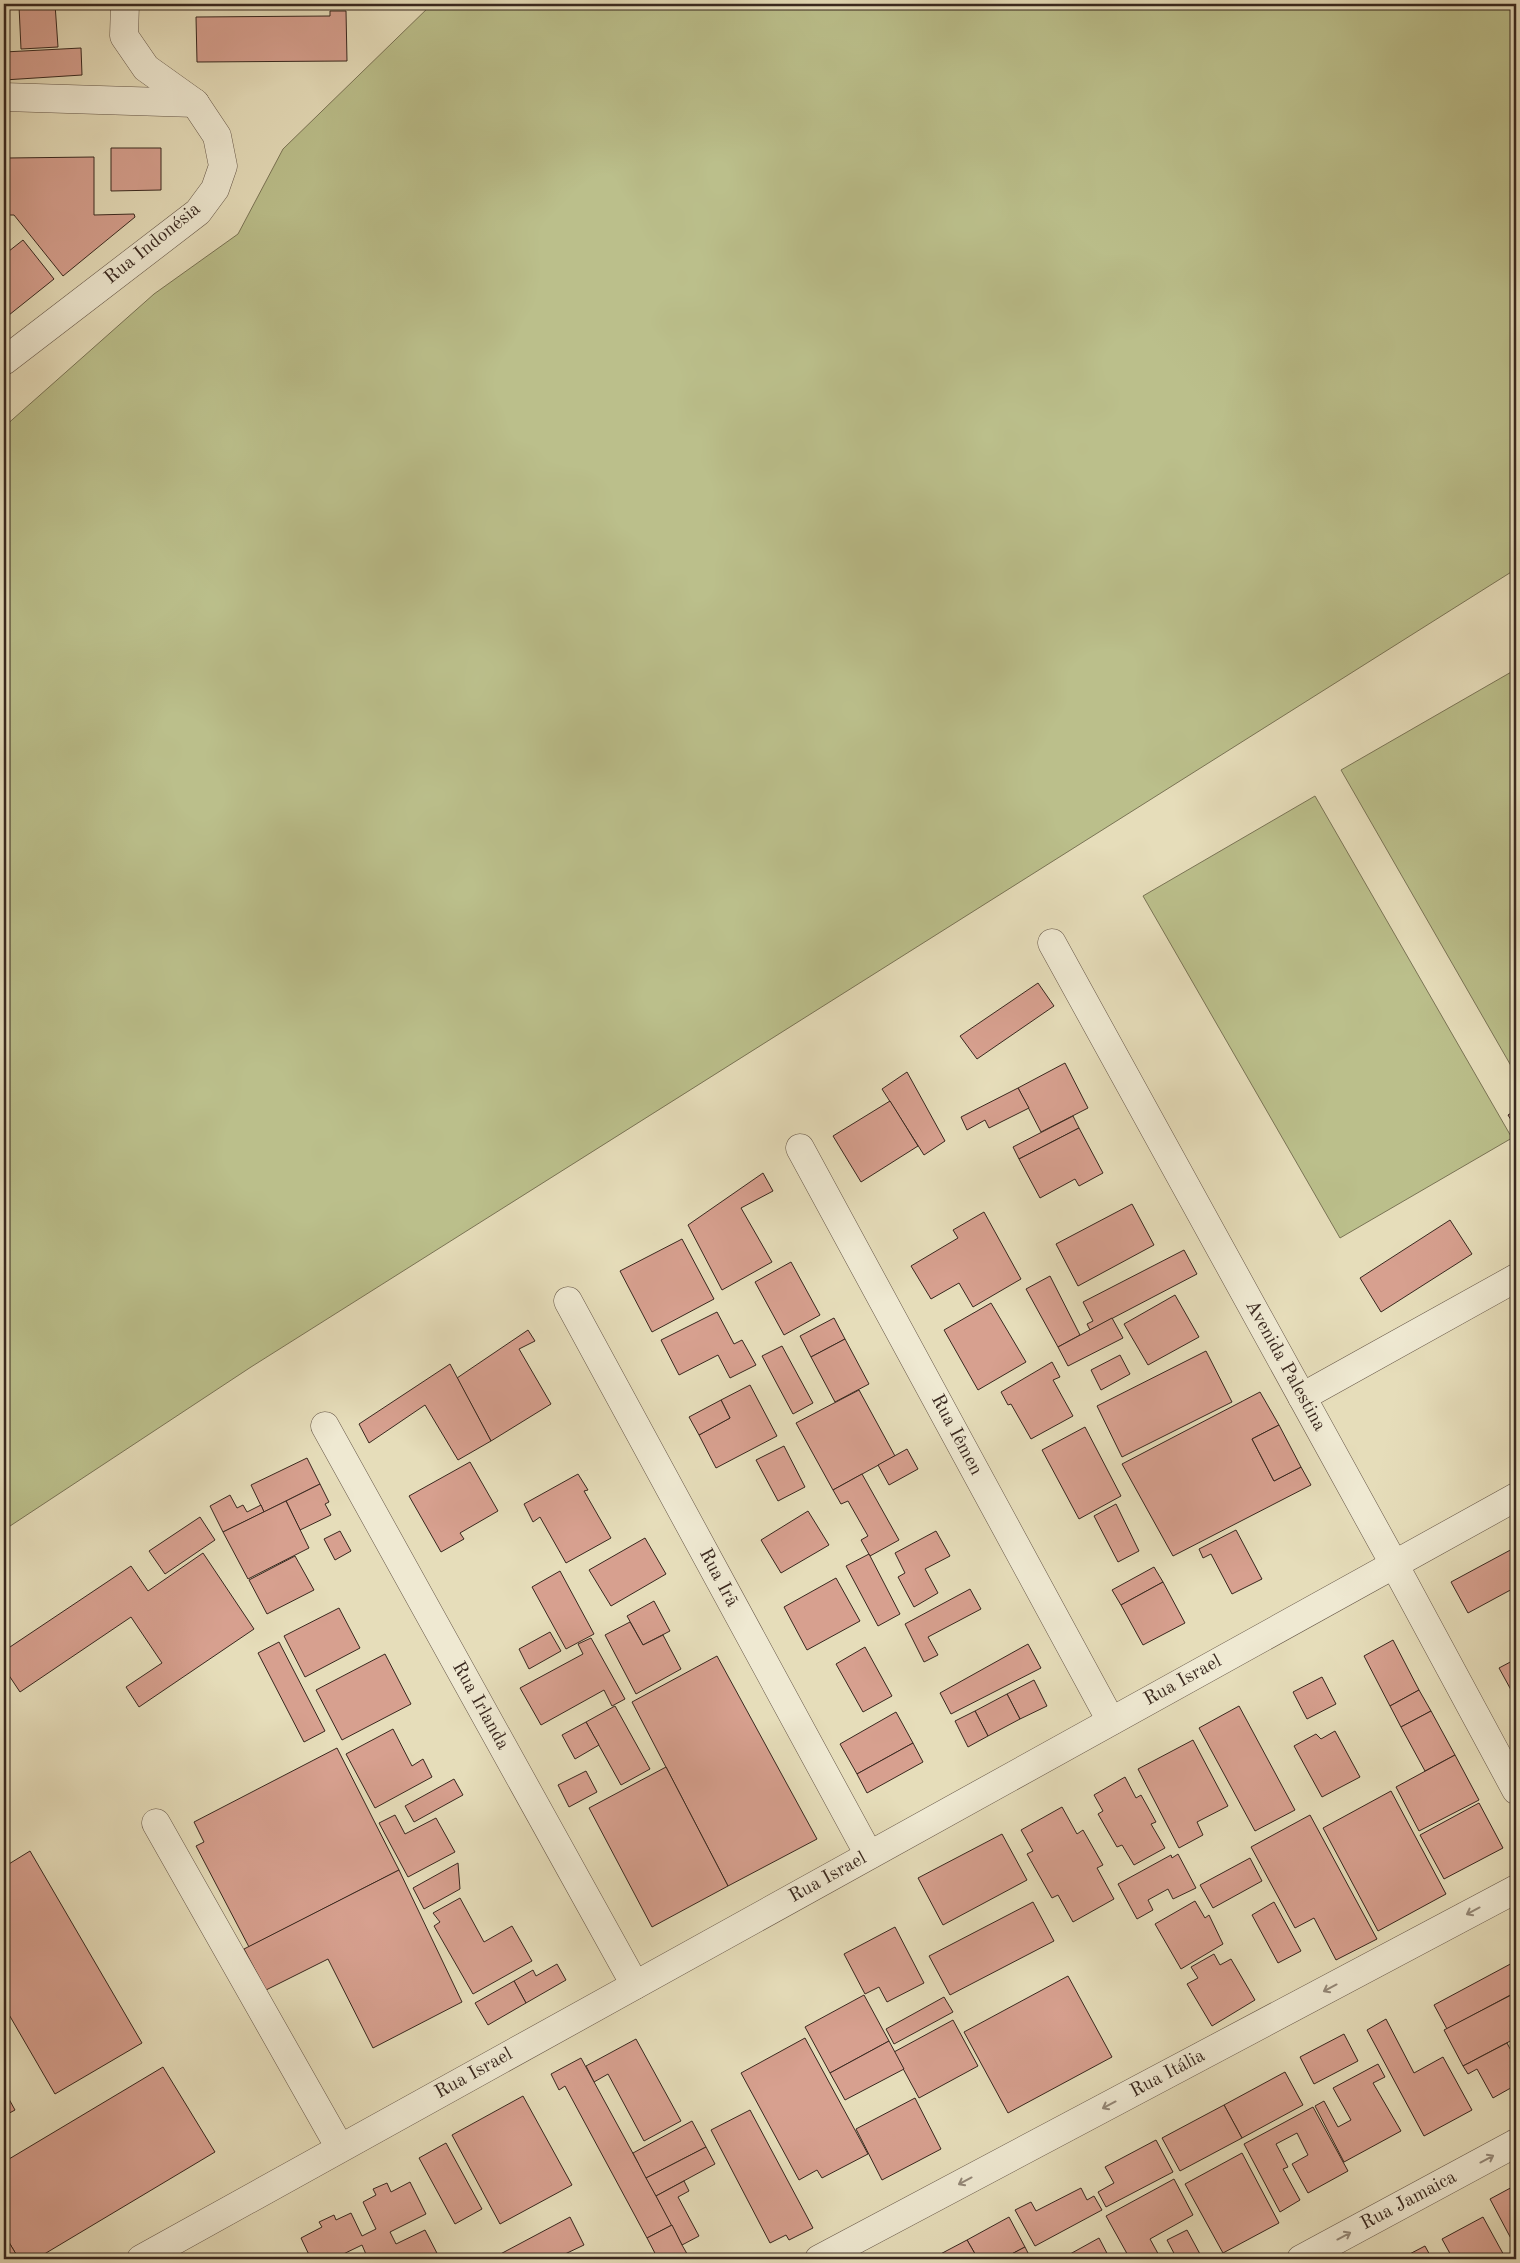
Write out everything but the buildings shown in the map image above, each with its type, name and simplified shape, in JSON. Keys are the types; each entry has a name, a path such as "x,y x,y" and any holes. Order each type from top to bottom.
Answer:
{"street":[{"name":"Rua Indonésia","path":"4,361 198,212 215,189 223,166 217,136 195,103 146,68 124,36 125,4"},
{"path":"4,97 195,103"},
{"name":"Avenida Palestina","path":"1052,943 1394,1564 1516,1790"},
{"name":"Rua Iêmen","path":"800,1148 1111,1721"},
{"path":"1302,1397 1516,1278"},
{"name":"Rua Irã","path":"568,1301 868,1856"},
{"name":"Rua Irlanda","path":"325,1426 635,1985"},
{"name":"Rua Israel","path":"141,2259 1516,1497"},
{"path":"156,1823 340,2148"},
{"name":"Rua Itália","path":"819,2259 1516,1888"},
{"name":"Rua Jamaica","path":"1301,2259 1516,2143"}],"green space":[{"path":"432,4 1516,4 1516,569 251,1367 4,1530 4,427 154,294 238,234 283,149"},
{"path":"1513,671 1516,676 1516,1070 1514,1071 1341,770"},
{"path":"1315,796 1512,1138 1340,1238 1143,896"}]}
